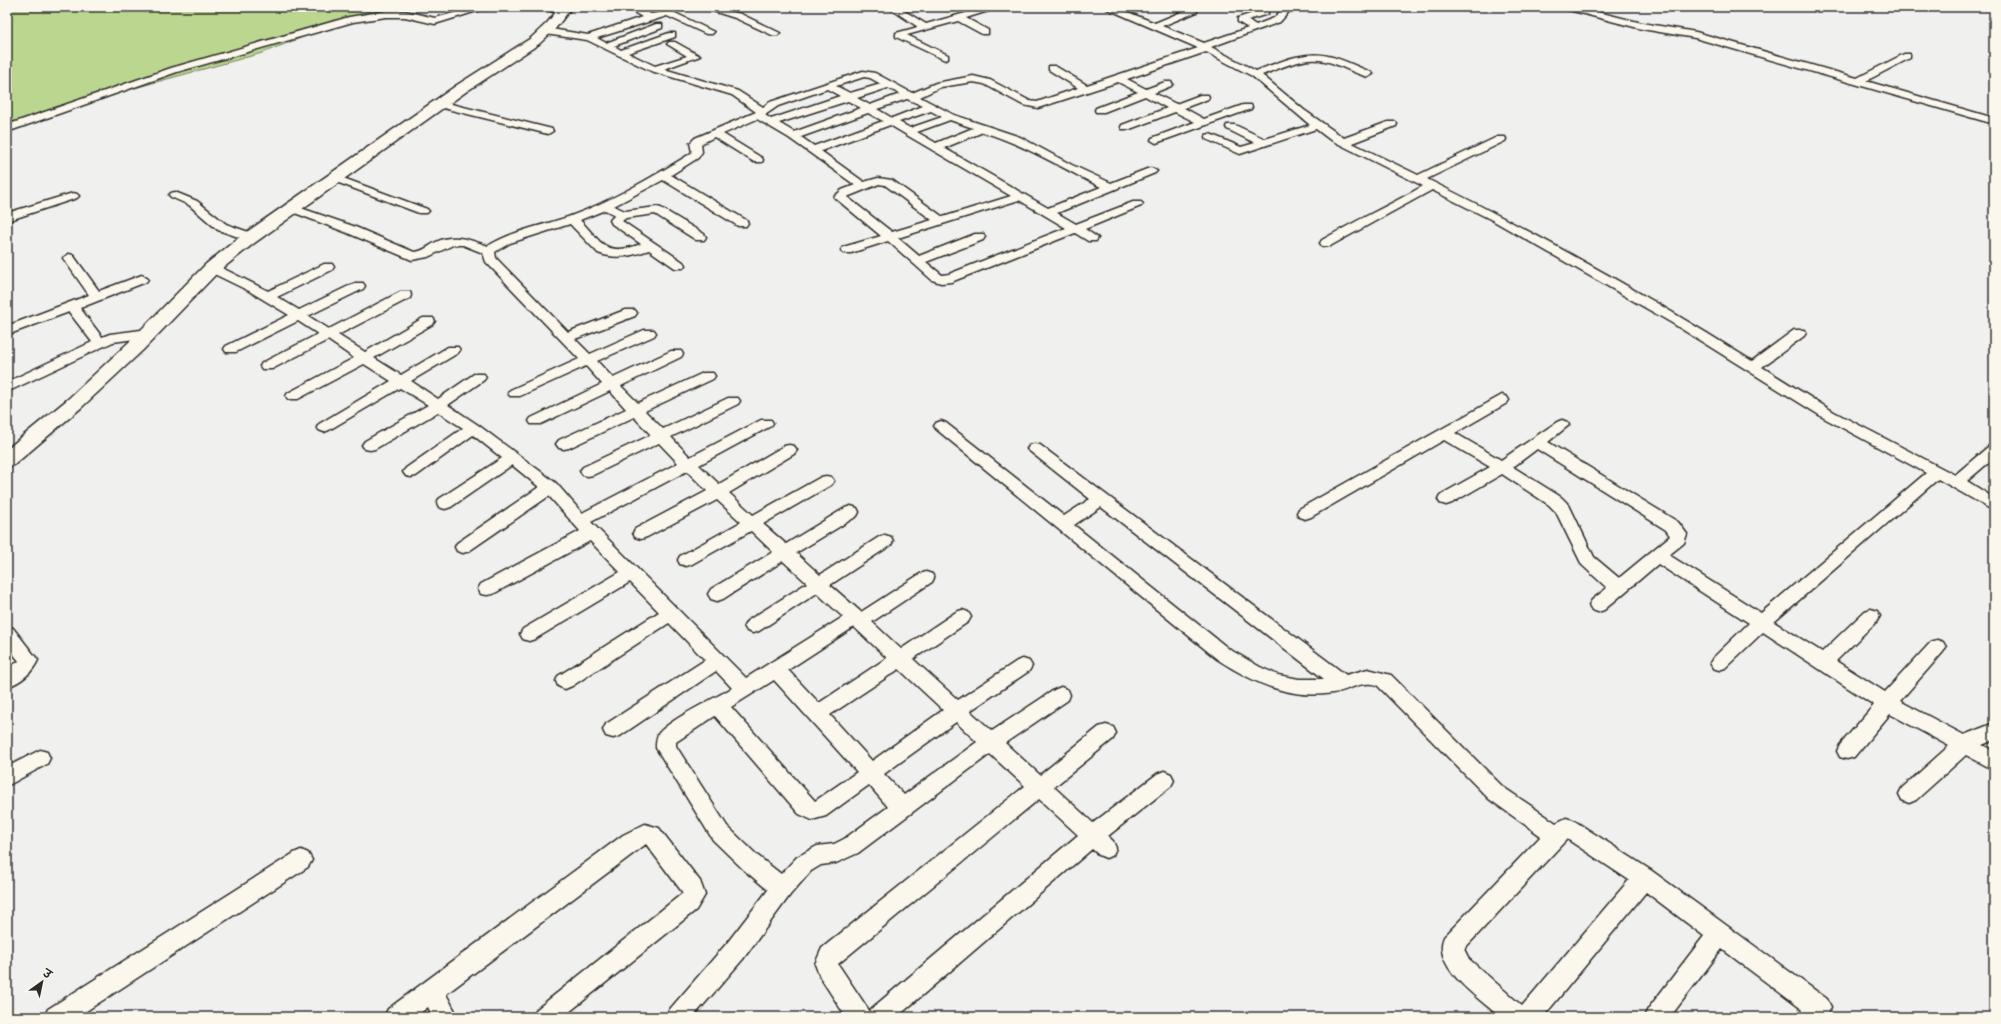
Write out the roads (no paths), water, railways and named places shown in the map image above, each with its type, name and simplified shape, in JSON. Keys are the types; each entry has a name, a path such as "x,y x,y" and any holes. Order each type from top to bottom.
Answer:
{"street":[{"path":"7,129 174,70 352,19 386,14 399,14 441,21 486,7"},
{"path":"544,7 564,9"},
{"path":"629,7 650,17"},
{"path":"704,7 738,16 775,33"},
{"path":"892,7 924,27"},
{"path":"945,57 900,36 902,33 997,7"},
{"path":"1106,7 1155,26 1204,48 1255,74 1300,112 1344,142 1496,218 1677,320 1828,416 1956,482 1994,505"},
{"path":"793,136 940,85 973,79 987,82 1027,103 1038,105 1204,48 1277,20 1289,7"},
{"path":"1568,7 1642,26 1696,35 1994,121"},
{"path":"7,460 75,403 149,333 212,268 250,237 439,104 535,41 545,32 564,9"},
{"path":"1155,26 1194,10"},
{"path":"1255,28 1241,20 1265,12"},
{"path":"589,38 650,17 668,14 709,32"},
{"path":"959,18 985,32"},
{"path":"606,46 659,26"},
{"path":"545,32 589,38 654,70 735,93 764,116 863,186"},
{"path":"620,53 672,40 695,56 654,70"},
{"path":"1858,81 1907,56"},
{"path":"1255,74 1302,58 1319,57 1326,58 1368,74"},
{"path":"1052,68 1084,88"},
{"path":"764,116 774,104 866,73 950,116 1016,139 1068,167 1111,187"},
{"path":"1118,78 1202,122"},
{"path":"489,251 506,240 572,219 605,206 663,175 696,154 695,143 715,133 764,116 849,97 889,84"},
{"path":"1100,110 1148,93 1168,84"},
{"path":"828,85 1092,238"},
{"path":"1126,127 1204,97"},
{"path":"439,104 548,130"},
{"path":"813,150 931,107"},
{"path":"1156,140 1202,122 1247,107"},
{"path":"909,132 950,116"},
{"path":"1344,142 1392,124"},
{"path":"1210,137 1240,151 1319,125"},
{"path":"1231,127 1264,144"},
{"path":"936,147 983,128"},
{"path":"715,133 758,160"},
{"path":"1418,179 1501,139"},
{"path":"1048,212 1151,171"},
{"path":"663,175 742,223"},
{"path":"335,178 423,211"},
{"path":"941,222 888,182 878,181 846,192 840,197 919,260 936,277 942,279 951,278 1137,204"},
{"path":"1326,244 1351,228 1391,209 1431,186"},
{"path":"175,195 193,203 222,227 250,237"},
{"path":"7,217 73,196"},
{"path":"847,250 1021,196"},
{"path":"605,206 623,215"},
{"path":"291,208 349,229 412,256 427,254 452,241 458,241 489,251"},
{"path":"679,265 648,246 616,222 616,220 623,215 656,210 700,237"},
{"path":"572,219 602,250 607,253 623,254 648,246"},
{"path":"919,260 979,237"},
{"path":"489,251 490,259 689,465 1099,842"},
{"path":"69,258 96,296"},
{"path":"267,297 328,267"},
{"path":"212,268 267,297 329,335 472,428 550,487 586,527 745,689"},
{"path":"7,331 142,279"},
{"path":"231,349 359,286"},
{"path":"267,366 405,295"},
{"path":"72,307 99,342"},
{"path":"566,338 630,313"},
{"path":"293,396 364,358 428,321"},
{"path":"7,388 99,342 122,335 149,333"},
{"path":"515,393 649,333"},
{"path":"1752,368 1799,333"},
{"path":"324,427 453,350"},
{"path":"536,421 676,354"},
{"path":"564,444 708,376"},
{"path":"370,445 438,406 479,378"},
{"path":"1305,513 1502,400"},
{"path":"588,471 662,437 733,401"},
{"path":"487,589 689,465 766,423"},
{"path":"1446,499 1502,467 1562,425"},
{"path":"941,426 1223,654 1244,667 1278,682 1310,687 1343,683 1362,676 1375,676 1384,680 1391,685 1496,793 1556,835"},
{"path":"411,472 472,428"},
{"path":"1445,434 1548,496 1563,509 1588,561 1619,588"},
{"path":"1538,443 1678,532 1678,539 1598,605"},
{"path":"1035,449 1343,683"},
{"path":"641,533 718,492 790,450"},
{"path":"1956,482 1994,450"},
{"path":"445,502 512,458"},
{"path":"1718,663 1761,623 1936,472"},
{"path":"686,560 826,481"},
{"path":"463,546 550,487"},
{"path":"1064,524 1101,500"},
{"path":"717,594 851,512"},
{"path":"752,626 885,541"},
{"path":"1658,556 1886,703 1965,744 1994,761"},
{"path":"529,634 632,573"},
{"path":"782,888 751,863 720,833 666,748 666,739 677,730 926,578"},
{"path":"565,681 671,613"},
{"path":"1823,662 1871,616"},
{"path":"817,714 900,660 962,617"},
{"path":"7,633 29,660 26,666 7,679"},
{"path":"1848,751 1886,703 1937,647"},
{"path":"613,730 717,661"},
{"path":"718,706 806,808 810,810 819,810 956,711 1023,666"},
{"path":"776,669 902,808"},
{"path":"678,1017 735,951 782,888 804,864 817,856 836,853 850,846 990,743 1061,695"},
{"path":"1909,794 1965,744 1994,731"},
{"path":"860,1017 828,969 826,964 830,956 1038,786 1106,733"},
{"path":"7,777 40,758"},
{"path":"879,1017 1099,842 1164,780"},
{"path":"1517,1017 1461,967 1454,956 1452,945 1556,835 1566,827 1644,878 1819,1007 1812,1017"},
{"path":"396,1017 630,842 645,834 652,835 692,888 694,895 688,902 545,1017"},
{"path":"56,1017 302,860"},
{"path":"1528,1017 1644,878"},
{"path":"1656,1017 1720,933"},
{"path":"432,991 446,1017"}]}
